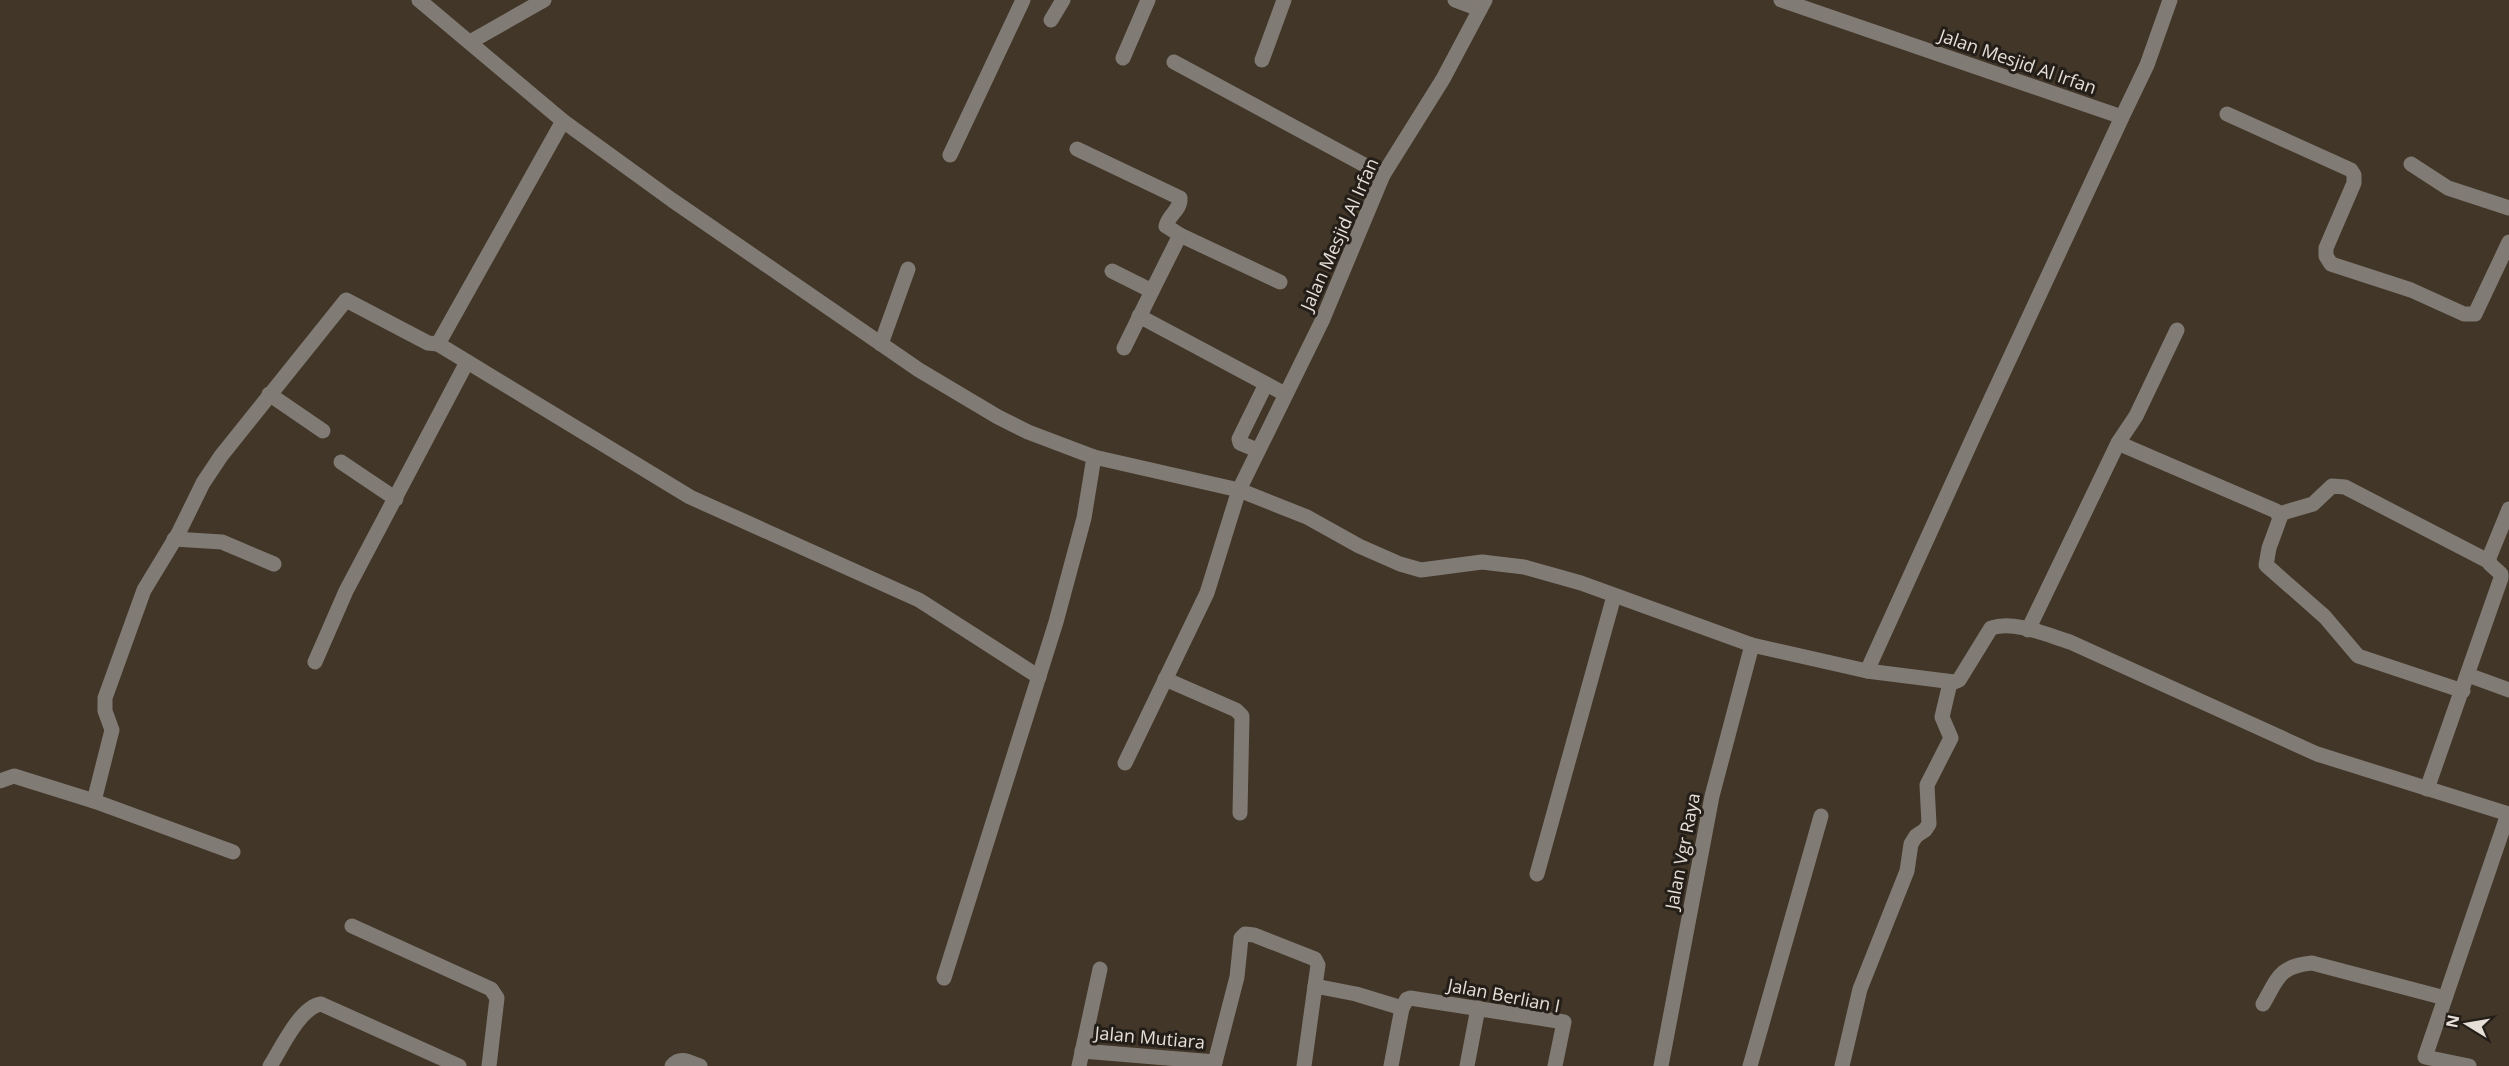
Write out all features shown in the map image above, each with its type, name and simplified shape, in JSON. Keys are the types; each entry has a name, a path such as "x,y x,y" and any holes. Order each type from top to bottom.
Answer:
{"street":[{"path":"419,0 563,121 773,271 919,370 1028,432 1094,457 1239,490 1307,517 1359,546 1400,564 1421,570 1482,562 1502,563 1552,574 1752,645 1868,671 1950,683 1959,680 1991,628 1999,625 2028,630 2070,642 2317,754 2509,814 2424,1062 2469,1066"},
{"path":"470,42 544,0"},
{"path":"950,155 1023,0"},
{"path":"1051,20 1063,0"},
{"path":"1123,57 1148,0"},
{"path":"1262,60 1284,0"},
{"path":"1455,0 1482,4"},
{"name":"Jalan Mesjid Al Irfan","path":"1780,0 2122,117"},
{"path":"1868,671 1976,431 2147,65 2170,0"},
{"name":"Jalan Mesjid Al Irfan","path":"1125,763 1207,593 1239,490 1322,321 1383,175 1443,79 1482,4"},
{"path":"1174,62 1383,175"},
{"path":"2227,114 2351,170 2354,183 2326,248 2326,256 2331,264 2411,290 2464,314 2475,314 2509,242"},
{"path":"438,344 563,121"},
{"path":"1077,149 1180,198 1180,205 1166,222 1166,226 1180,235 1280,282"},
{"path":"2410,164 2448,188 2509,208"},
{"path":"1124,348 1180,235"},
{"path":"881,344 908,269"},
{"path":"1112,271 1152,291"},
{"path":"94,801 112,730 105,711 105,698 144,590 203,483 269,394 346,300 428,343 438,344 690,497 919,600 1039,677"},
{"path":"1139,316 1285,394"},
{"path":"2028,630 2118,443 2141,406 2177,330"},
{"path":"315,662 346,591 467,362"},
{"path":"1257,450 1240,443 1239,439 1266,384"},
{"path":"269,394 323,431"},
{"path":"2118,443 2279,514 2313,504 2332,486 2345,487 2488,561 2505,575 2427,789"},
{"path":"944,978 1056,622 1084,518 1094,457"},
{"path":"341,462 396,499"},
{"path":"2488,561 2509,509"},
{"path":"2279,514 2280,518 2265,565 2325,617 2358,656 2463,691"},
{"path":"174,539 222,542 274,564"},
{"path":"1537,874 1614,596"},
{"name":"Jalan Vgr Raya","path":"1661,1066 1712,795 1752,645"},
{"path":"2468,675 2509,690"},
{"path":"1165,679 1236,710 1242,716 1240,813"},
{"path":"1842,1066 1860,989 1907,871 1911,844 1929,824 1927,785 1951,738 1942,717 1950,683"},
{"path":"0,782 14,776 94,801 233,852"},
{"path":"1750,1066 1821,816"},
{"path":"352,926 491,989 497,998 489,1066"},
{"path":"1214,1064 1237,977 1241,938 1245,934 1254,935 1315,959 1317,964 1315,986 1304,1066"},
{"path":"2263,1004 2282,971 2299,964 2312,963 2445,998"},
{"path":"1081,1059 1100,969"},
{"path":"1315,986 1356,994 1402,1008 1391,1066"},
{"name":"Jalan Berlian I","path":"1402,1008 1410,998 1564,1022 1555,1066"},
{"path":"270,1066 303,1015 313,1006 321,1004 459,1066"},
{"path":"1467,1066 1478,1008"},
{"path":"672,1066 677,1060 684,1059 700,1066"},
{"name":"Jalan Mutiara","path":"1081,1059 1214,1064"}]}
